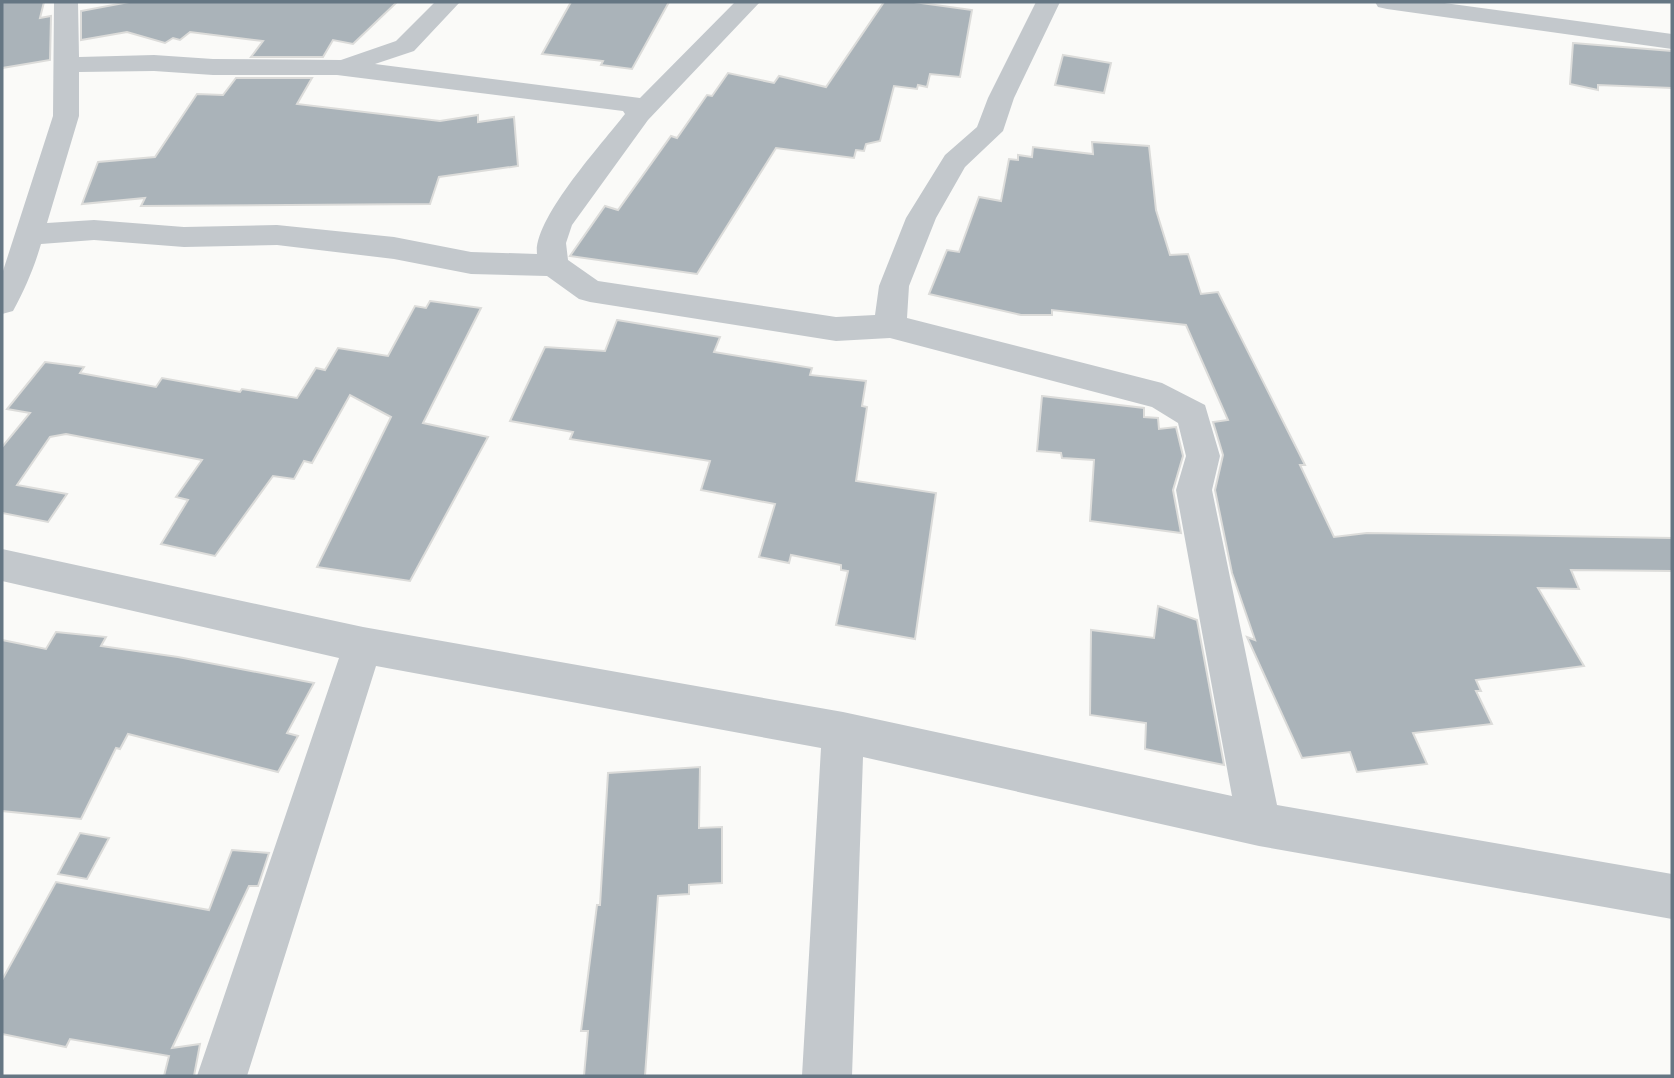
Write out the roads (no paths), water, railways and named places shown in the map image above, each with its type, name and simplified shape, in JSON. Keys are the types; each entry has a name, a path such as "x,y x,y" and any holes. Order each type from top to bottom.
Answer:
{"street":[{"path":"2,303 16,277 66,116 66,2"},
{"path":"337,67 405,46 448,2"},
{"path":"554,265 551,243 558,223 639,114 748,2"},
{"path":"890,326 894,286 921,218 956,161 989,131 1001,98 1048,2"},
{"path":"1387,2 1672,42"},
{"path":"66,65 154,63 213,67 337,67 631,104 639,114"},
{"path":"29,235 94,230 184,237 277,235 394,248 471,263 554,265 590,291 836,329 890,326 1162,396 1193,415 1203,456 1194,490 1259,824"},
{"path":"2,565 363,645 844,733 1259,824 1672,897"},
{"path":"222,1076 363,645"},
{"path":"827,1076 844,733"}]}
